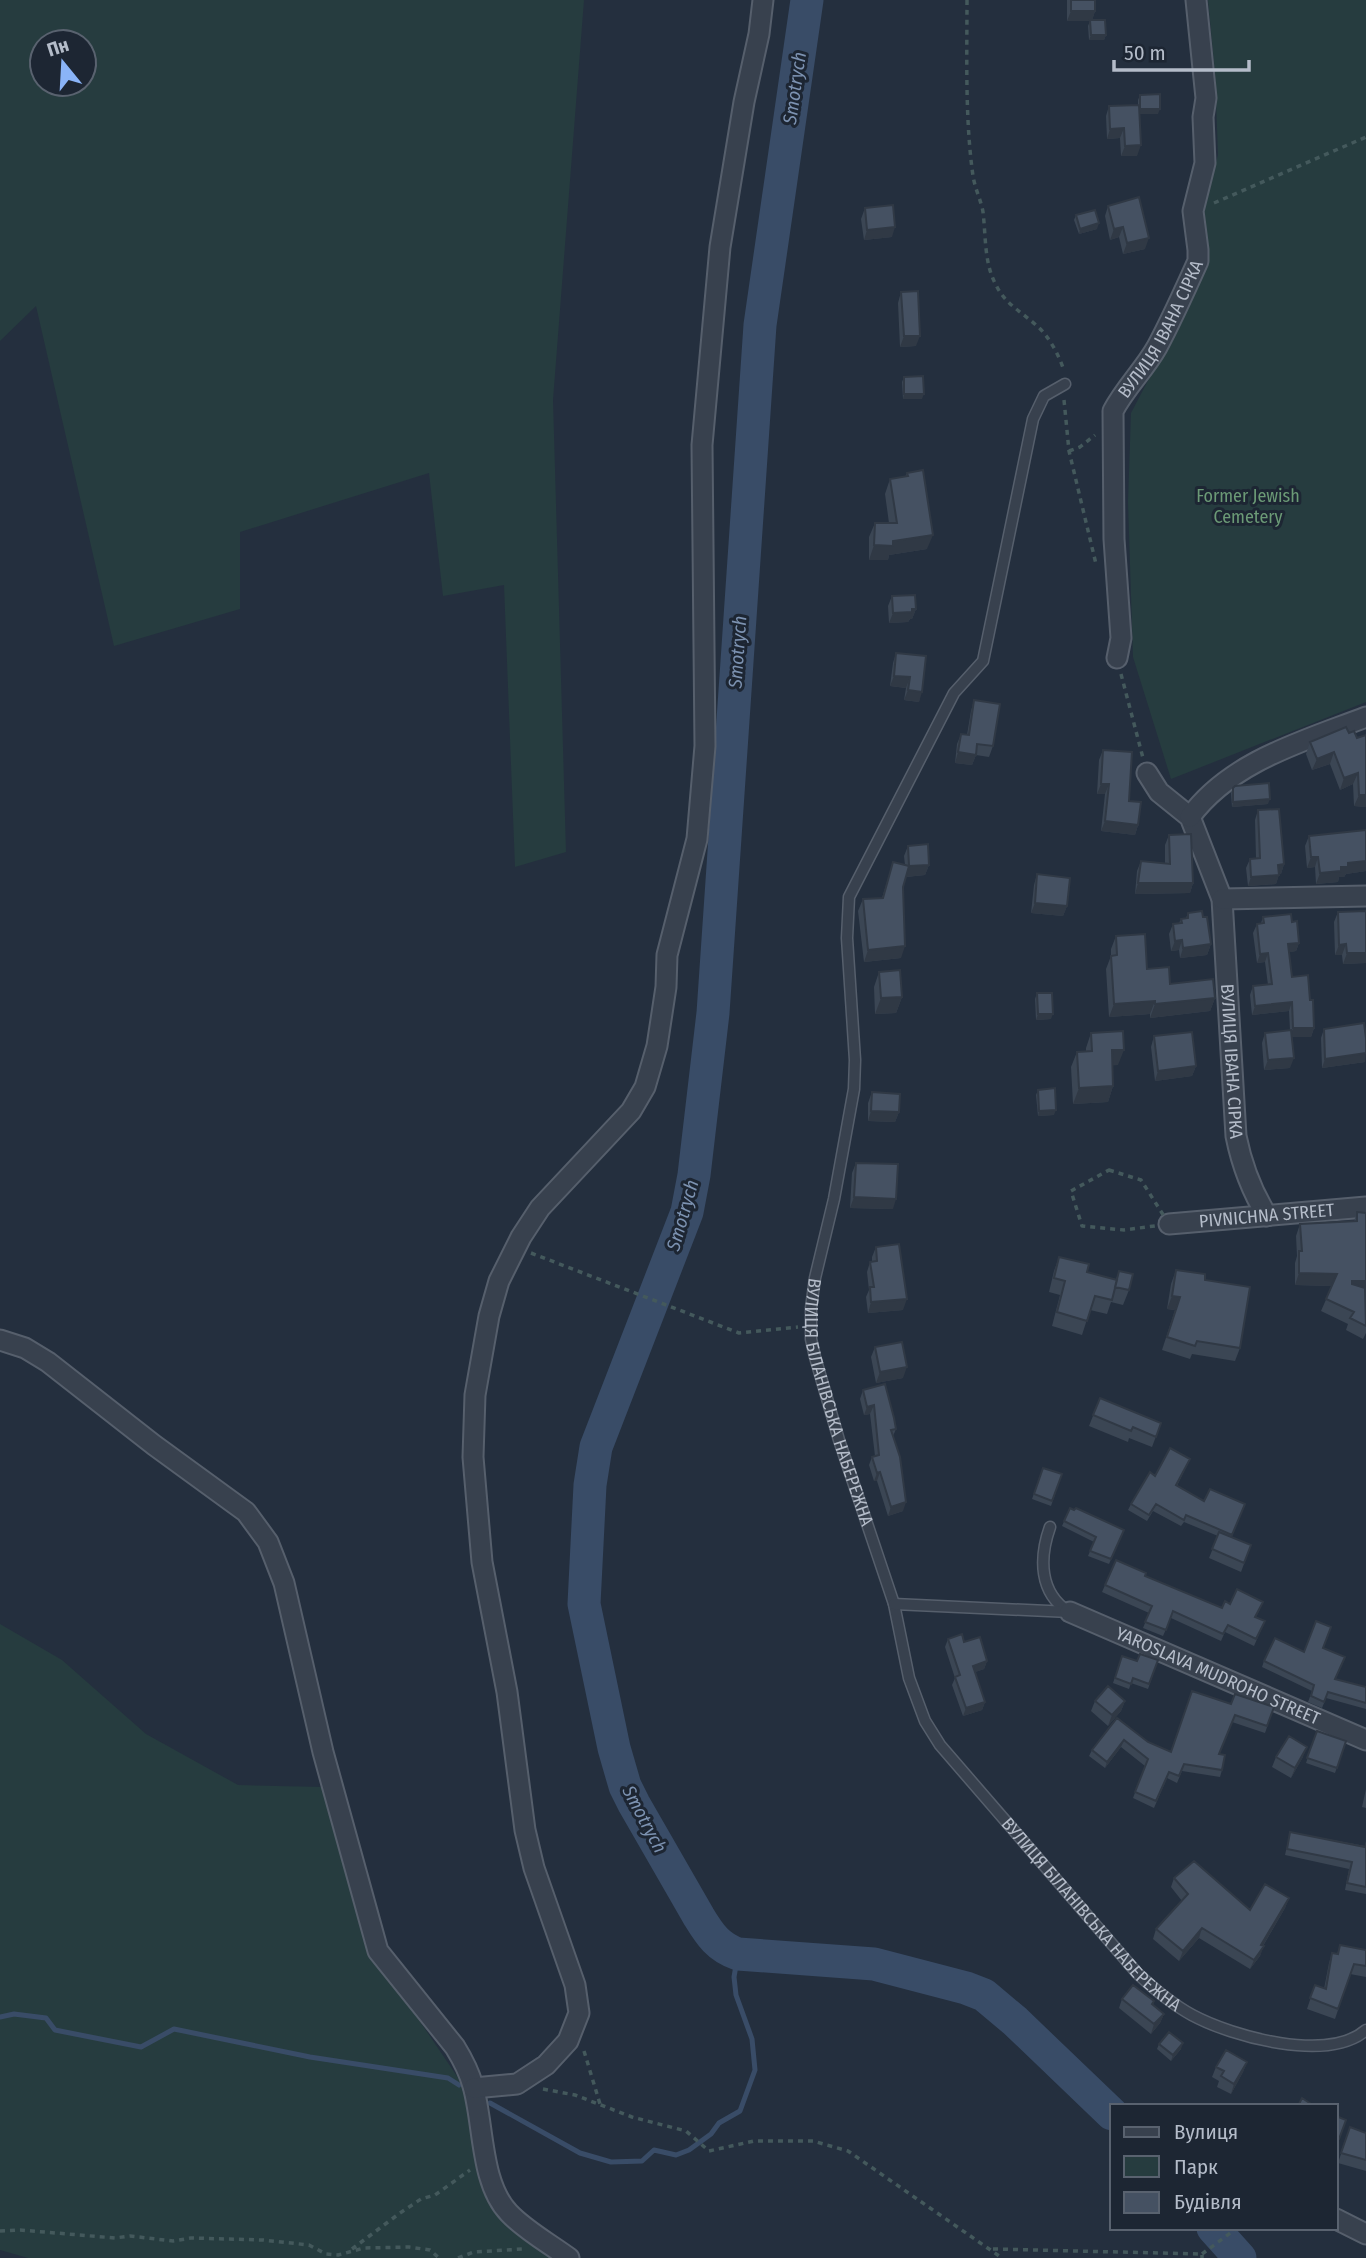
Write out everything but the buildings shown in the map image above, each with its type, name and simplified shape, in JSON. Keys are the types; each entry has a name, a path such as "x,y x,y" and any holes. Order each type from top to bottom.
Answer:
{"street":[{"path":"474,2088 517,2084 546,2065 568,2041 579,2013 575,1985 534,1868 525,1830 507,1692 482,1562 474,1493 472,1457 475,1395 489,1316 499,1281 516,1248 540,1208 631,1111 645,1087 657,1046 666,988 667,955 697,839 705,746 702,445 720,247 763,0"},
{"name":"ВУЛИЦЯ ІВАНА СІРКА","path":"1117,658 1121,638 1115,539 1113,411 1156,347 1198,261 1193,211 1195,196 1203,177 1206,147 1203,117 1206,98 1196,0"},
{"path":"1147,773 1158,792 1190,817 1205,797 1222,783 1266,757 1366,717"},
{"name":"ВУЛИЦЯ ІВАНА СІРКА","path":"1190,817 1222,899 1236,1136 1245,1174 1267,1216"},
{"path":"1222,899 1366,896"},
{"name":"PIVNICHNA STREET","path":"1169,1224 1366,1207"},
{"path":"0,1340 25,1348 48,1362 246,1512 268,1542 284,1583 323,1752 378,1951 466,2063 474,2088 496,2195 509,2214 569,2258"},
{"name":"YAROSLAVA MUDROHO STREET","path":"1070,1612 1366,1740"},
{"path":"1338,2220 1366,2234"}],"lane":[{"name":"ВУЛИЦЯ БІЛАНІВСЬКА НАБЕРЕЖНА","path":"1065,384 1044,396 1033,419 983,661 954,693 849,897 847,938 855,1060 854,1089 834,1199 815,1278 811,1326 815,1357 839,1440 894,1604 909,1678 931,1732 961,1771 1153,1989 1195,2017 1237,2033 1302,2047 1329,2047 1351,2040 1366,2030"},
{"path":"1050,1527 1044,1552 1044,1575 1051,1596 1070,1612"},
{"path":"894,1604 1070,1612"}],"path":[{"path":"1193,211 1366,137"},
{"path":"1109,1170 1141,1180 1169,1224 1124,1230 1082,1226 1071,1191 1109,1170"},
{"path":"516,1248 739,1333 811,1326"},
{"path":"576,2026 600,2104"},
{"path":"517,2084 575,2095 632,2117 686,2131 709,2151 754,2141 813,2141 848,2151 1002,2258"},
{"path":"0,2231 20,2230 115,2238 130,2236 173,2241 191,2238 263,2240 309,2245 327,2254 338,2255 350,2250 421,2199 435,2195 463,2177 486,2154"},
{"path":"991,2249 1202,2256 1234,2230"},
{"path":"458,2258 474,2252 534,2248 545,2240"},
{"path":"350,2250 384,2246 409,2247 430,2250 439,2258"}],"green space":[{"path":"0,0 584,0 553,400 566,852 515,867 504,585 443,596 429,473 240,532 240,609 114,646 36,306 0,341"},
{"name":"Former Jewish Cemetery","path":"1208,0 1366,0 1366,702 1171,779 1133,657 1128,502 1131,413 1188,304 1209,254 1203,208 1218,155 1215,73"},
{"path":"0,1624 62,1660 146,1734 238,1785 323,1787 383,1967 465,2088 493,2209 558,2258 28,2258 0,2250"}],"waterway":[{"name":"Smotrych","path":"807,0 760,325 713,1013 694,1175 687,1212 596,1447 590,1485 584,1604 614,1748 625,1786 699,1917 715,1940 738,1954 874,1964 984,1995 1110,2112"},
{"path":"490,2103 580,2153 611,2162 642,2161 654,2150 676,2155 689,2150 711,2134 719,2123 740,2111 755,2070 752,2039 736,1995 734,1977 738,1954"},
{"path":"0,2017 14,2014 46,2018 55,2030 141,2047 174,2029 310,2057 448,2078 459,2085"},
{"name":"Smotrych","path":"1215,2230 1240,2258"}]}
